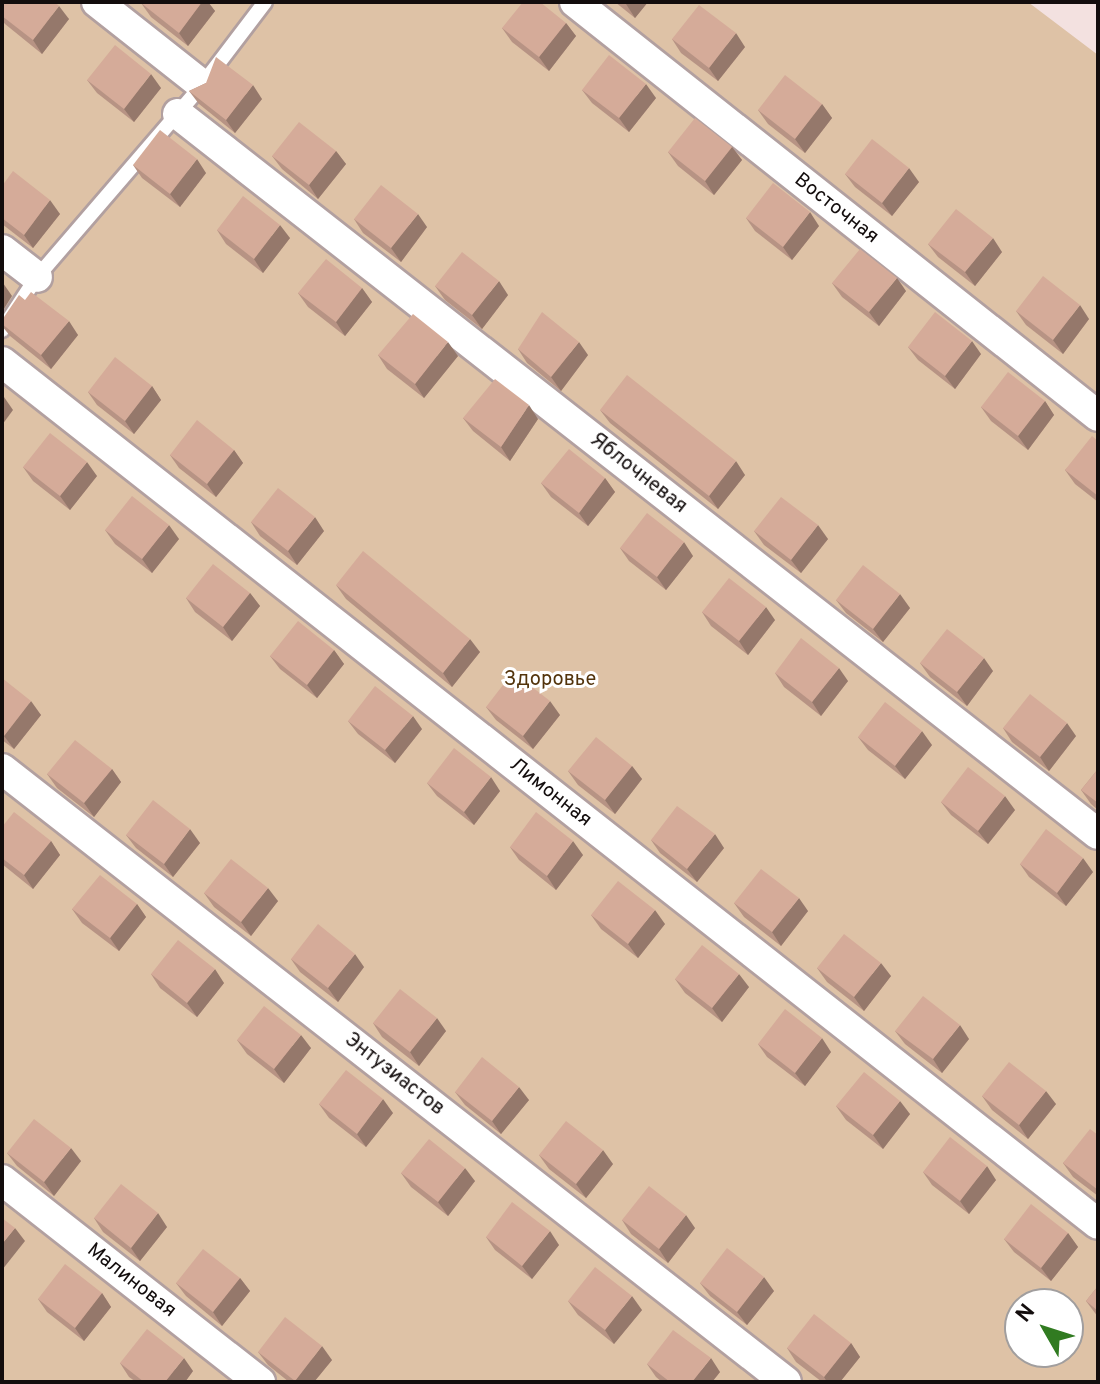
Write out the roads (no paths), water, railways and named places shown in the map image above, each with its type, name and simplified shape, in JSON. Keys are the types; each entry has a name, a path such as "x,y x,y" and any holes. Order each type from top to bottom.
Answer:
{"street":[{"path":"97,2 202,85"},
{"name":"Восточная","path":"575,2 1098,416"},
{"name":"Яблочневая","path":"178,114 1098,834"},
{"path":"2,250 37,277"},
{"name":"Лимонная","path":"2,362 1098,1224"},
{"name":"Энтузиастов","path":"2,769 786,1382"},
{"name":"Малиновая","path":"2,1180 260,1382"}],"lane":[{"path":"2,330 37,277 178,114 265,2"}],"park label":[{"name":"Здоровье","path":"550,680"}]}
